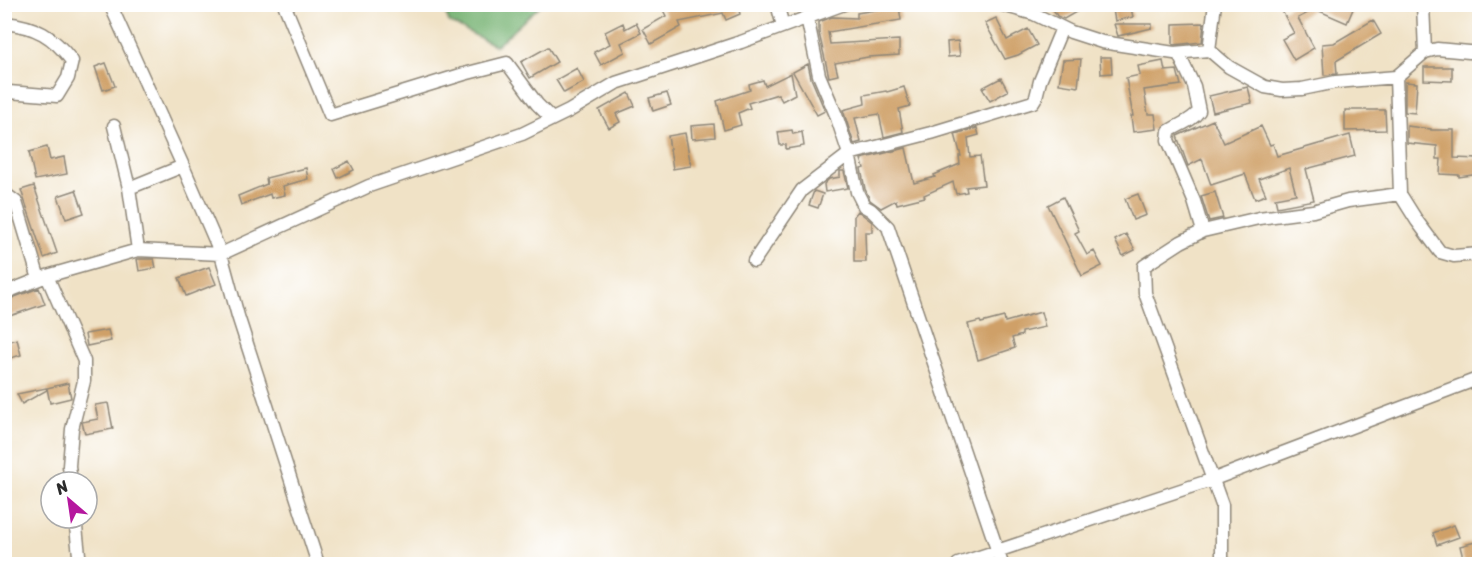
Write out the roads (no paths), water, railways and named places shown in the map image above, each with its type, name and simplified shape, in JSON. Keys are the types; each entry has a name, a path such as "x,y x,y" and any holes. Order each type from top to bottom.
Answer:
{"street":[{"path":"110,4 221,254 238,316 318,564"},
{"path":"284,4 330,115 507,63 537,104 552,118"},
{"path":"777,4 783,26"},
{"path":"4,293 43,278 138,250 221,254 369,186 522,134 569,111 616,83 732,45 844,4"},
{"path":"999,4 1034,14 1062,28 1102,42 1140,49 1178,52 1209,50 1229,67 1265,87 1282,90 1302,89 1336,82 1396,77 1425,52 1437,49 1479,53"},
{"path":"1209,50 1215,4"},
{"path":"1423,4 1425,52"},
{"path":"807,17 819,75 849,154 857,192 864,206 888,227 1000,558"},
{"path":"4,23 44,33 59,44 72,61 68,78 57,96 9,92 4,94"},
{"path":"754,261 802,190 849,154 931,133 1033,102 1062,28"},
{"path":"1178,52 1194,86 1199,111 1193,119 1181,122 1169,131 1168,140 1194,201 1203,231"},
{"path":"1396,77 1400,194 1440,252 1454,256 1479,254"},
{"path":"114,126 129,188 138,250"},
{"path":"129,188 183,166"},
{"path":"4,193 16,202 43,278 84,361 84,381 72,429 70,470"},
{"path":"1221,564 1222,505 1145,293 1144,266 1203,231 1259,218 1313,211 1348,201 1400,194"},
{"path":"958,564 1000,558 1479,378"},
{"path":"76,530 80,564"}]}
